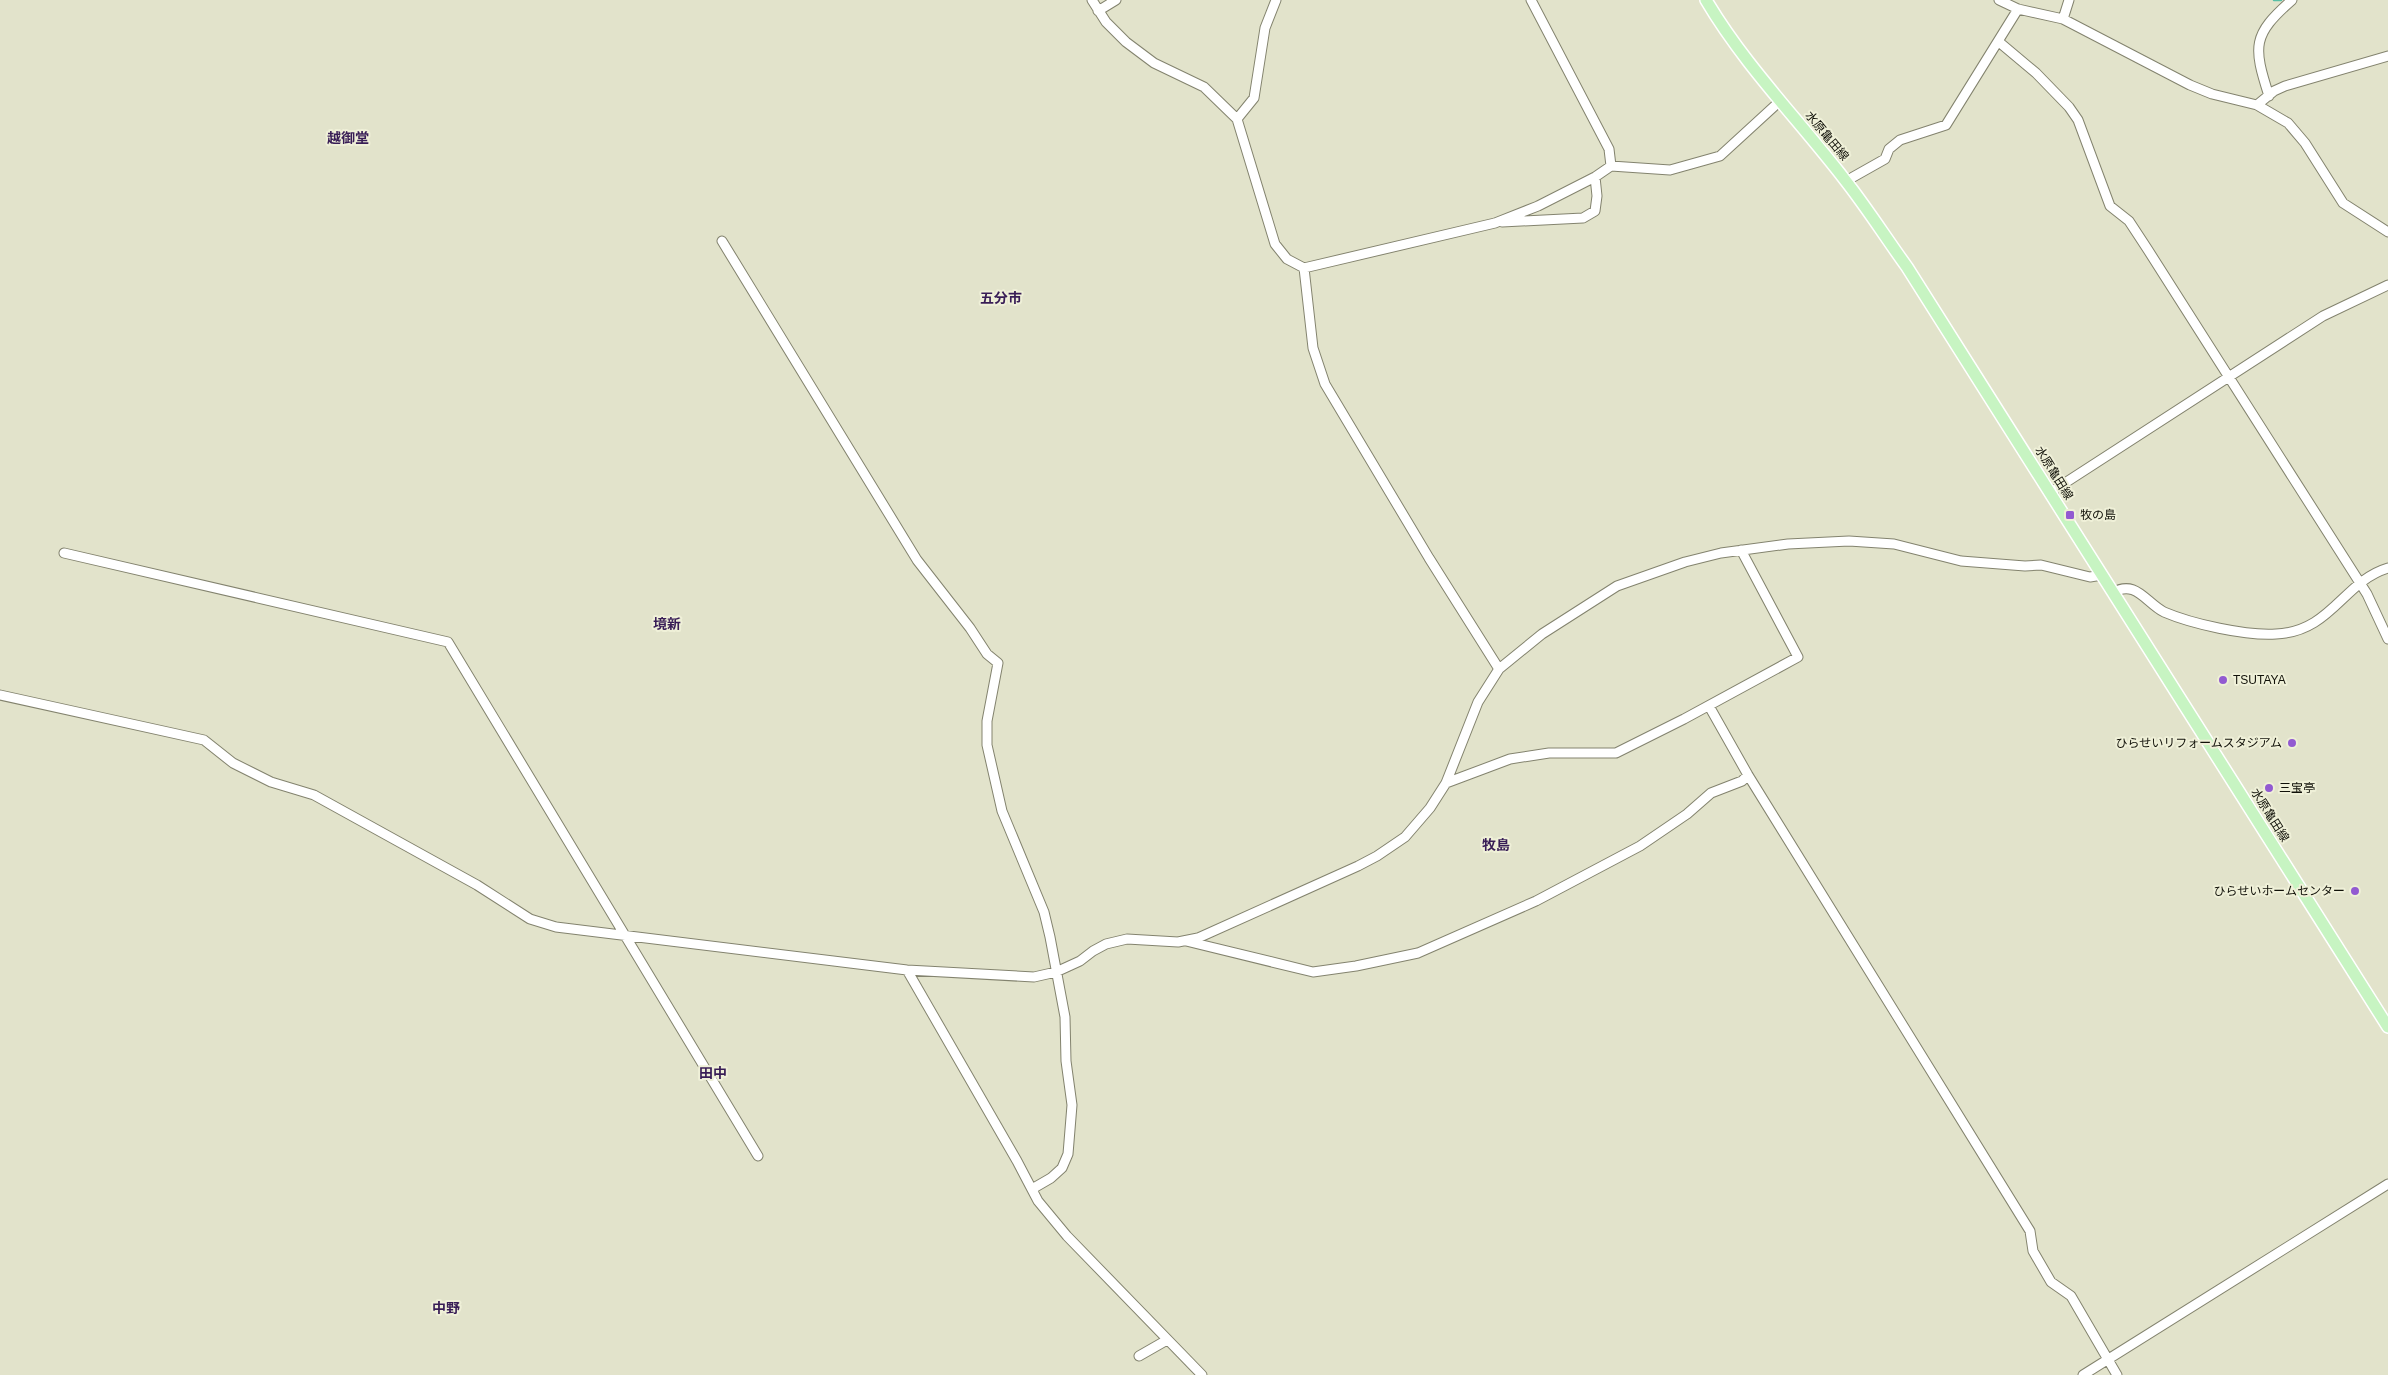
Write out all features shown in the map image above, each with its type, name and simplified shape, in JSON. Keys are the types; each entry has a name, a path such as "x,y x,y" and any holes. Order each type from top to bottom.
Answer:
{"main road":[{"name":"水原亀田線","path":"1706,0 1721,26 1750,66 1846,181 1907,267 2388,1027"}],"street":[{"path":"1092,0 1098,11 1126,42 1154,63 1204,87 1237,119 1275,244 1287,259 1304,268 1495,222 1538,206 1595,177 1611,166 1670,170 1720,156 1780,101"},
{"path":"1098,11 1116,0"},
{"path":"1237,119 1254,98 1265,28 1276,0"},
{"path":"1531,0 1609,149 1611,166"},
{"path":"1998,0 2018,9 2063,20 2190,85 2212,94 2257,105 2288,124 2305,144 2343,203 2388,232"},
{"path":"2063,20 2069,0"},
{"path":"2269,96 2258,44 2265,26 2292,0"},
{"path":"1846,181 1885,159 1889,149 1900,140 1946,125 2018,9"},
{"path":"1999,42 2036,73 2070,107 2078,120 2110,206 2129,221 2361,585 2388,639"},
{"path":"2257,105 2285,86 2388,56"},
{"path":"1495,222 1583,218 1590,215 1595,212 1595,177"},
{"path":"722,241 917,560 988,654 998,663 987,721 987,746 1002,811 1044,912 1058,971 1065,1017 1066,1061 1072,1105 1068,1154 1062,1168 1051,1178 1032,1189"},
{"path":"1304,268 1313,348 1325,384 1429,558 1499,668"},
{"path":"2051,492 2323,316 2388,284"},
{"path":"1184,941 1198,938 1377,856 1404,837 1430,808 1446,784 1478,702 1499,668 1542,634 1617,586 1685,562 1741,550 1849,541 1894,544 1962,560 2025,566 2041,565 2090,577 2102,576"},
{"path":"1446,784 1510,759 1549,753 1616,753 1709,706 1798,657 1741,550"},
{"path":"64,553 448,642 758,1156"},
{"path":"2112,593 2122,588 2130,588 2163,611 2182,618 2246,633 2276,634 2297,631 2310,626 2375,574 2388,568"},
{"path":"0,695 204,740 233,763 271,782 314,795 477,885 530,919 556,927 906,970 1034,977 1058,971 1080,961 1106,944 1127,939 1184,941 1313,972 1356,966 1418,953 1536,901 1640,846 1687,814 1711,793 1742,781 1748,775"},
{"path":"1709,706 1748,775 2030,1231 2033,1251 2047,1274 2052,1282 2072,1296 2117,1375"},
{"path":"906,970 1038,1201 1066,1236 1202,1375"},
{"path":"2083,1375 2388,1184"},
{"path":"1139,1356 1167,1340"}],"waterway":[{"path":"2274,0 2281,0"}],"place":[{"name":"牧の島","path":"2070,515"},
{"name":"TSUTAYA","path":"2223,680"},
{"name":"ひらせいリフォームスタジアム","path":"2292,743"},
{"name":"三宝亭","path":"2269,788"},
{"name":"ひらせいホームセンター","path":"2355,891"}],"district":[{"name":"越御堂","path":"348,138"},
{"name":"五分市","path":"1001,298"},
{"name":"境新","path":"667,624"},
{"name":"牧島","path":"1496,845"},
{"name":"田中","path":"713,1073"},
{"name":"中野","path":"446,1308"}]}
